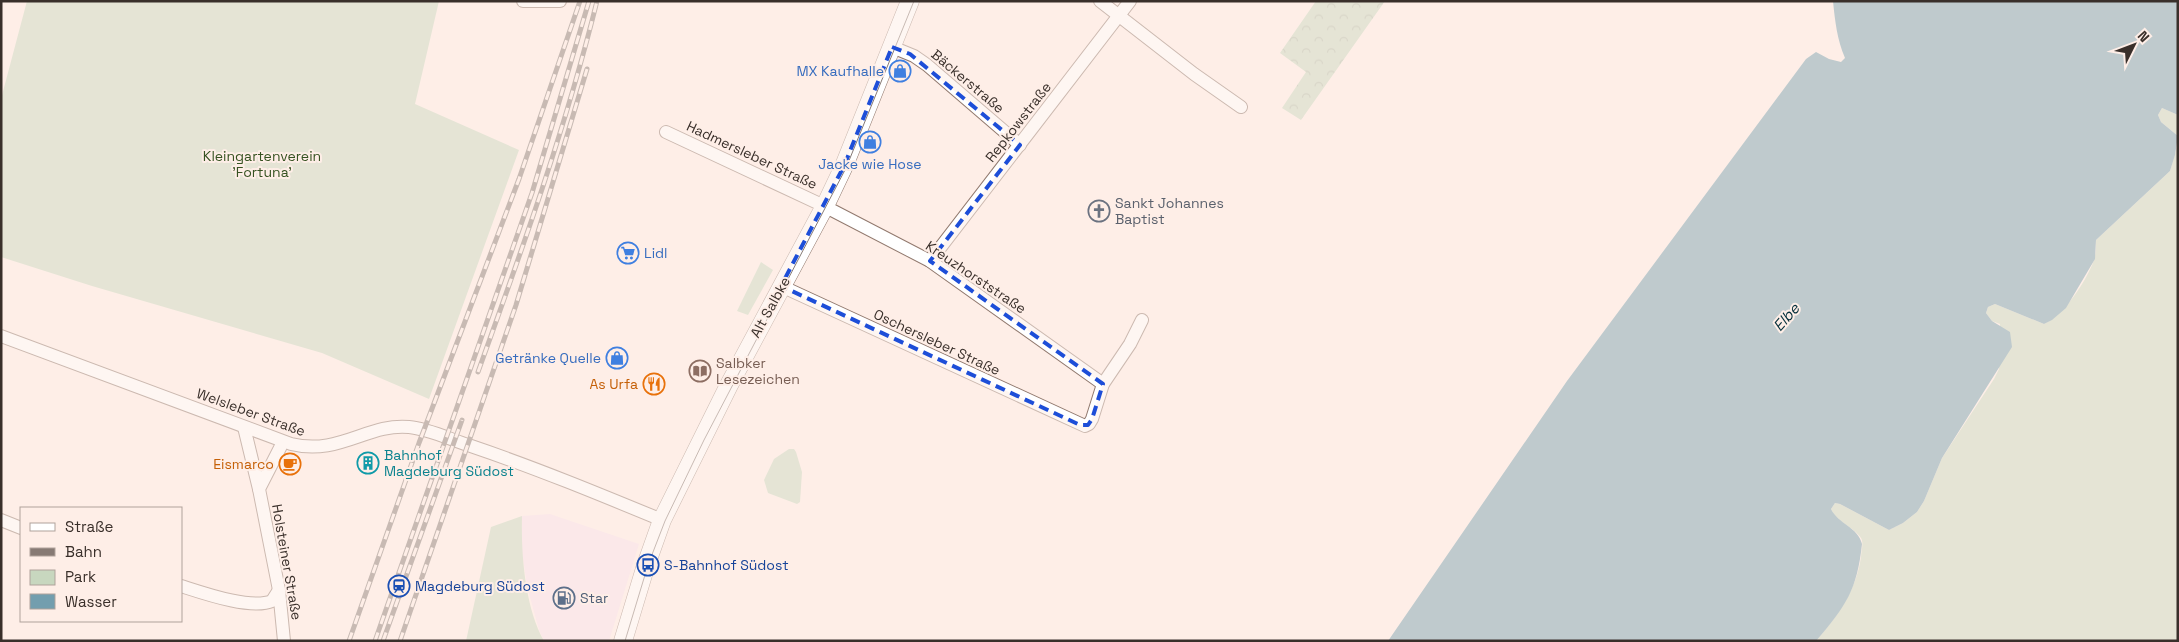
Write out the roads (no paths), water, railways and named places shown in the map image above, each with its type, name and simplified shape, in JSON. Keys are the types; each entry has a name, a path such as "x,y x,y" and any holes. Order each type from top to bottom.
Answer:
{"main road":[{"name":"Alt Salbke","path":"623,641 646,564 662,520 729,385 825,206 844,166 910,1"}],"street":[{"path":"523,1 560,1"},
{"path":"1100,1 1241,108"},
{"name":"Repkowstraße","path":"930,261 1130,1"},
{"name":"Bäckerstraße","path":"892,47 914,56 928,65 1020,145"},
{"name":"Hadmersleber Straße","path":"666,132 825,206"},
{"name":"Kreuzhorststraße","path":"825,206 930,261 1103,384"},
{"name":"Oschersleber Straße","path":"782,286 1080,425 1088,425 1092,421 1103,384"},
{"path":"1103,384 1130,344 1142,320"},
{"name":"Welsleber Straße","path":"1,336 284,442 307,448 319,448 382,430 402,427 414,428 529,466 662,520"},
{"name":"Holsteiner Straße","path":"244,427 259,488 279,590 284,641"},
{"name":"Holsteiner Straße","path":"259,488 284,442"},
{"path":"1,520 20,528"},
{"path":"182,586 229,599 261,603 272,601 279,590"}],"water":[{"name":"Elbe","path":"1833,1 2178,1 2178,115 2162,108 2158,115 2161,122 2178,136 2170,171 2096,240 2095,259 2066,308 2052,320 2044,324 1995,304 1988,307 1986,313 1992,321 2010,332 2012,347 1942,458 1924,501 1917,512 1903,523 1889,530 1835,503 1831,509 1834,514 1860,538 1862,544 1860,560 1848,597 1835,618 1816,641 1388,641 1567,381 1806,59 1816,52 1829,59 1841,62 1845,58 1838,37"}],"tram line":[{"path":"625,641 648,565 665,521 704,440 846,168 914,1"}],"railway":[{"path":"349,641 419,443 519,179 580,1"},
{"path":"375,641 532,193 589,1"},
{"path":"478,372 527,234 557,142 572,95 597,1"},
{"path":"400,641 516,305 587,69"},
{"path":"383,641 462,420"}],"place":[{"name":"MX Kaufhalle","path":"900,71"},
{"name":"Jacke wie Hose","path":"870,142"},
{"name":"Sankt Johannes Baptist","path":"1099,211"},
{"name":"Lidl","path":"628,253"},
{"name":"Getränke Quelle","path":"617,358"},
{"name":"Salbker Lesezeichen","path":"700,371"},
{"name":"As Urfa","path":"654,384"},
{"name":"Bahnhof Magdeburg Südost","path":"368,463"},
{"name":"Eismarco","path":"290,464"},
{"name":"S-Bahnhof Südost","path":"648,565"},
{"name":"Magdeburg Südost","path":"399,586"},
{"name":"Star","path":"564,598"}],"park label":[{"name":"Kleingartenverein 'Fortuna'","path":"262,164"}]}
